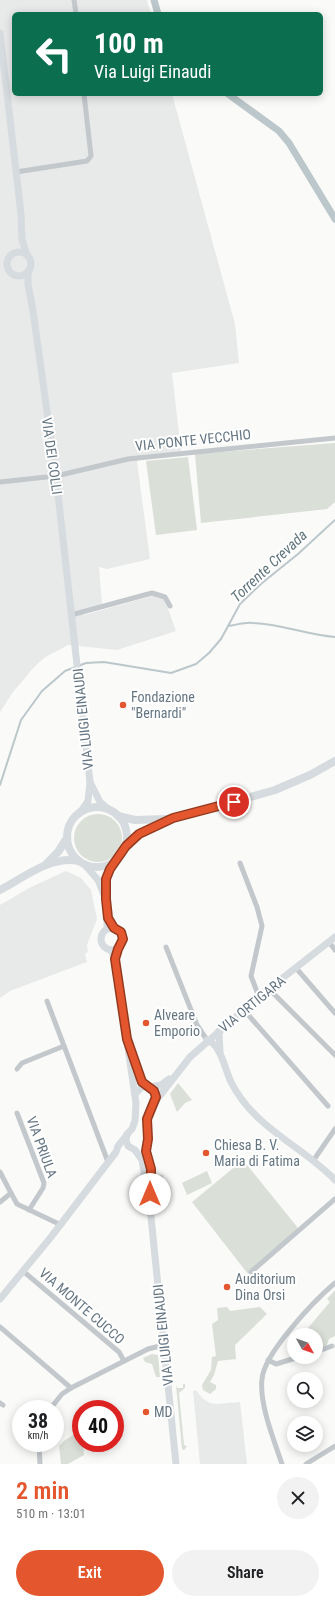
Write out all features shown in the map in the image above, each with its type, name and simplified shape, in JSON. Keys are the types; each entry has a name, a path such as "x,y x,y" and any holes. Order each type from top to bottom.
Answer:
{"main road":[{"path":"43,867 58,852 67,838 71,824 80,813 89,809 99,807 108,809 118,816 135,820 173,818 275,790 310,775 335,761"},
{"path":"118,816 127,830 126,846"},
{"path":"0,890 43,867 62,860 101,867 116,861 126,846 139,834 173,818"},
{"path":"67,838 69,847 82,863"}],"street":[{"path":"74,0 76,12"},
{"name":"VIA DEI COLLI","path":"0,33 22,214 21,233 14,253 8,259 8,267 11,273 16,275 25,286 30,298"},
{"path":"16,172 87,162 91,156 84,96"},
{"name":"VIA DEI COLLI","path":"21,233 27,255 31,263 28,271 30,298 56,476 75,657"},
{"path":"14,253 20,252 27,255"},
{"path":"16,275 23,275 28,271"},
{"name":"VIA PONTE VECCHIO","path":"0,482 56,476 128,459 335,438"},
{"path":"71,615 152,593 165,596 170,606"},
{"name":"VIA LUIGI EINAUDI","path":"75,657 90,782 88,802 80,813"},
{"name":"VIA LUIGI EINAUDI","path":"90,782 100,802 108,809"},
{"name":"VIA LUIGI EINAUDI","path":"116,861 110,869 106,879 106,899 111,929 121,932 123,939 114,949 136,1103 136,1117 126,1143 142,1160 150,1207 176,1464"},
{"name":"VIA LUIGI EINAUDI","path":"82,863 98,880 106,899"},
{"path":"240,863 257,907 262,926 251,976 259,997"},
{"path":"111,929 102,934 101,941 104,947 114,949"},
{"name":"VIA ORTIGARA","path":"156,1100 190,1057 207,1040 237,1016 243,1009 335,937"},
{"path":"329,942 335,950"},
{"path":"166,947 197,1025 207,1040 212,1043 220,1054 232,1083 253,1114 275,1134 313,1161 335,1180"},
{"path":"296,968 335,1013"},
{"path":"269,989 335,1055"},
{"path":"47,1001 108,1162"},
{"path":"243,1009 328,1106"},
{"path":"219,1031 220,1054"},
{"name":"VIA LUIGI EINAUDI","path":"127,1039 136,1062 139,1077 156,1094 156,1100 151,1107 147,1119 146,1133 148,1139 146,1146 151,1169 150,1207"},
{"path":"17,1069 22,1063 64,1046"},
{"name":"VIA ORTIGARA","path":"148,1087 161,1085 174,1076"},
{"path":"135,1094 139,1088 148,1087"},
{"path":"136,1103 144,1108 151,1107"},
{"name":"VIA PRIULA","path":"17,1113 44,1184 29,1210"},
{"path":"0,1299 61,1225 116,1152 118,1146 130,1132 142,1129 146,1133"},
{"path":"313,1161 335,1130"},
{"path":"116,1152 133,1149 141,1150 146,1146"},
{"path":"0,1172 17,1204 61,1225"},
{"path":"0,1202 11,1193"},
{"path":"251,1272 335,1199"},
{"name":"VIA MONTE CUCCO","path":"23,1271 119,1352 124,1361"},
{"path":"282,1464 262,1397 262,1377 268,1360 321,1295 335,1283"},
{"path":"0,1328 71,1388"},
{"path":"57,1400 62,1394 71,1388 152,1348 164,1345"},
{"path":"323,1349 332,1346"},
{"path":"268,1360 276,1364 287,1361"},
{"path":"306,1464 335,1446"},
{"path":"39,1452 40,1464"}],"shaded area":[{"path":"0,0 147,0 150,12 12,12 12,96 173,96 235,324 239,363 172,373 181,451 141,456 137,462 150,559 107,569 99,567 102,604 81,610 84,615 156,595 163,598 166,603 176,631 117,650 68,645 44,658 34,667 13,692 0,712"},
{"path":"335,443 335,502 327,509 201,523 195,454"},
{"path":"188,457 197,530 156,535 146,461"},
{"path":"98,814 107,816 115,821 120,829 122,838 120,847 115,855 107,860 98,862 89,860 81,855 76,847 74,838 76,829 81,821 89,816"},
{"path":"66,871 81,878 91,890 97,919 87,945 88,952 85,954 87,962 10,991 0,998 0,905 31,887"},
{"path":"178,1083 192,1100 185,1103 177,1112 170,1094"},
{"path":"243,1160 298,1228 248,1274 192,1202"},
{"path":"207,1171 212,1183 187,1195 182,1183"},
{"path":"163,1175 165,1201 158,1202 156,1176"},
{"path":"335,1290 335,1336 329,1339 326,1347 323,1348 323,1328 308,1328 330,1302 327,1299"},
{"path":"227,1307 230,1311 260,1307 267,1314 235,1345 236,1359 218,1361 214,1375 210,1382 216,1385 216,1389 210,1394 203,1390 202,1385 211,1370 212,1357 216,1356 212,1324 218,1320 217,1308"},
{"path":"152,1354 158,1355 160,1377 156,1377 152,1364 145,1362 143,1358"},
{"path":"183,1384 185,1384 185,1388 179,1393 184,1445 187,1446 184,1450 182,1449 176,1385 177,1388 183,1388"},
{"path":"196,1390 202,1398 210,1403 240,1402 247,1464 200,1464 193,1391"},
{"path":"72,1436 72,1452 84,1452 84,1455 68,1464 61,1464 60,1452 64,1452 64,1441"}],"waterway":[{"path":"154,0 157,12"},
{"path":"231,96 279,131 289,143 335,219"},
{"name":"Torrente Crevada","path":"0,785 21,720 42,691 65,671 86,663 104,662 171,673 196,664 209,653 221,639 240,604 335,520"},
{"path":"228,626 247,623 263,624 335,637"}],"place":[{"name":"Fondazione \"Bernardi\"","path":"123,705"},
{"name":"Alveare Emporio","path":"146,1023"},
{"name":"Chiesa B. V. Maria di Fatima","path":"206,1153"},
{"name":"Auditorium Dina Orsi","path":"227,1287"},
{"name":"MD","path":"146,1412"}],"route":[{"path":"150,1194 151,1169 146,1151 146,1146 148,1143 148,1136 146,1133 149,1111 155,1103 156,1094 150,1087 146,1087 140,1079 136,1062 127,1039 115,959 123,939 121,932 114,928 108,918 106,879 110,869 122,854 126,846 139,834 173,818 234,802"}]}
